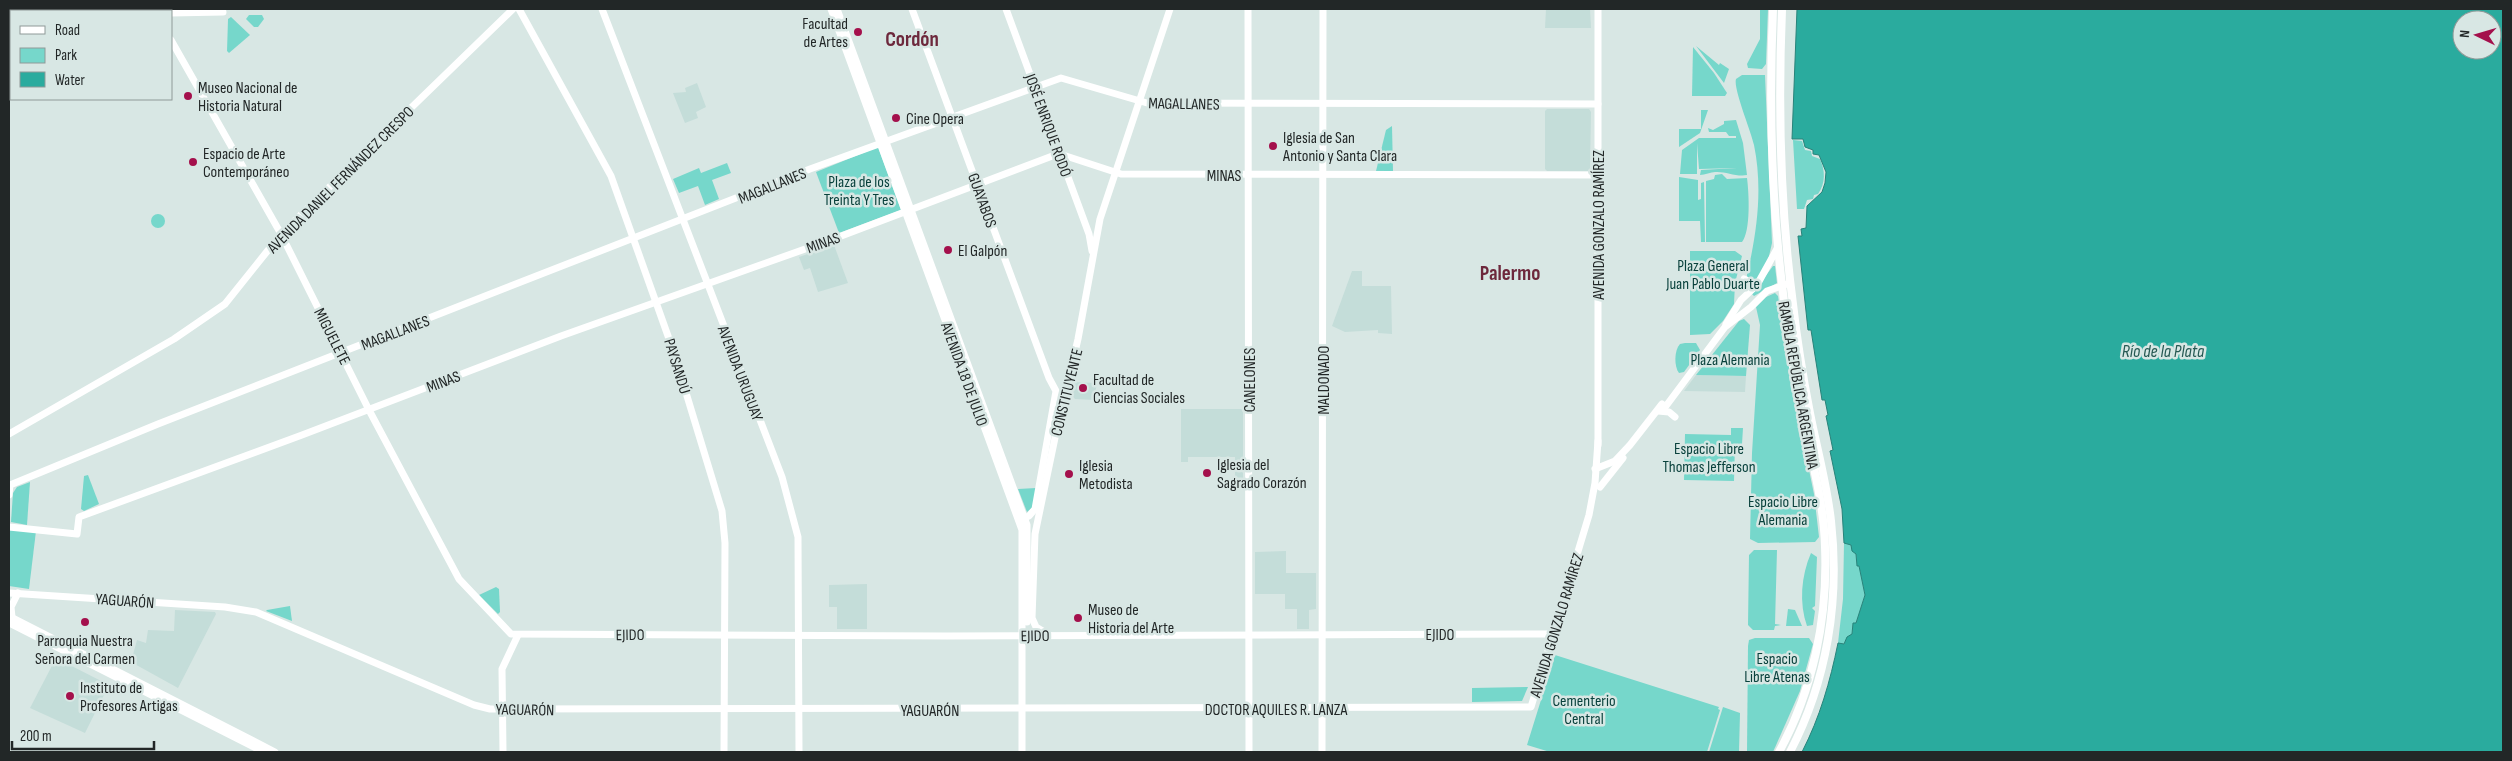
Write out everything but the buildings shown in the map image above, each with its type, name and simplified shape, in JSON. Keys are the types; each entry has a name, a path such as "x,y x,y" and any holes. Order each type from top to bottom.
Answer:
{"main road":[{"name":"RAMBLA REPÚBLICA ARGENTINA","path":"1774,9 1772,122 1778,247 1829,504 1834,581 1832,618 1824,661 1812,701 1790,752"},
{"name":"RAMBLA REPÚBLICA ARGENTINA","path":"1779,752 1800,708 1813,665 1822,618 1826,569 1821,505 1796,386 1786,284 1780,132 1782,9"}],"street":[{"name":"AVENIDA DANIEL FERNÁNDEZ CRESPO","path":"9,434 174,339 225,304 281,234 513,9"},
{"name":"PAYSANDÚ","path":"519,9 609,171 657,302 722,511 725,543 724,752"},
{"name":"AVENIDA URUGUAY","path":"602,9 782,477 798,537 799,752"},
{"name":"AVENIDA 18 DE JULIO","path":"831,9 884,142"},
{"name":"AVENIDA 18 DE JULIO","path":"837,9 1028,539 1027,610 1024,635"},
{"name":"GUAYABOS","path":"912,9 1049,378 1056,391"},
{"name":"JOSÉ ENRIQUE RODÓ","path":"1006,9 1091,241"},
{"name":"CONSTITUYENTE","path":"1033,600 1033,552 1043,489 1078,339 1102,211 1170,9"},
{"name":"CANELONES","path":"1248,9 1249,752"},
{"name":"MALDONADO","path":"1322,752 1321,175 1323,9"},
{"name":"AVENIDA GONZALO RAMÍREZ","path":"1531,707 1589,515 1597,468 1598,9"},
{"path":"172,13 223,12"},
{"name":"MIGUELETE","path":"172,42 281,234 369,410 459,579 507,631 518,635"},
{"name":"MAGALLANES","path":"10,485 158,424 884,142 1061,78 1139,102 1249,104 1598,104"},
{"name":"MINAS","path":"9,527 77,534 78,516 369,410 561,336 1060,155 1114,173 1598,175"},
{"path":"273,220 291,224"},
{"name":"CONSTITUYENTE","path":"1091,241 1093,262"},
{"path":"1597,468 1612,464 1630,445 1681,379 1687,376 1725,327 1741,300 1757,285 1778,247"},
{"path":"1744,279 1757,285"},
{"path":"1725,327 1751,307 1767,291 1786,284"},
{"name":"CONSTITUYENTE","path":"1021,519 1035,510 1056,391"},
{"path":"1659,409 1669,412 1675,417"},
{"path":"1600,487 1629,450 1630,445"},
{"name":"AVENIDA GONZALO RAMÍREZ","path":"1589,515 1593,510 1600,487 1597,468"},
{"path":"9,495 10,485"},
{"name":"AVENIDA 18 DE JULIO","path":"1021,519 1023,536 1024,635 1022,752"},
{"name":"YAGUARÓN","path":"9,588 18,593"},
{"name":"YAGUARÓN","path":"9,593 225,607 260,613 474,705 490,709 1024,709"},
{"path":"10,619 11,607 18,593"},
{"path":"1032,622 1033,600"},
{"name":"AVENIDA 18 DE JULIO","path":"1027,610 1033,600"},
{"name":"AVENIDA 18 DE JULIO","path":"1027,610 1038,630 1048,635"},
{"path":"10,619 264,752"},
{"path":"10,619 275,752"},
{"name":"EJIDO","path":"518,635 1552,634"},
{"path":"503,752 502,669 518,635"},
{"name":"DOCTOR AQUILES R. LANZA","path":"1024,709 1531,707"},
{"name":"AVENIDA 18 DE JULIO","path":"1024,709 1026,752"}],"shaded area":[{"path":"1546,9 1590,9 1591,28 1545,28"},
{"path":"697,83 706,107 696,112 698,118 685,123 673,93 686,92 685,88"},
{"path":"1547,109 1589,109 1591,112 1590,168 1588,171 1547,171 1545,169 1545,111"},
{"path":"834,245 848,283 818,292 810,268 804,270 799,257"},
{"path":"1352,271 1362,271 1362,286 1391,286 1392,334 1378,333 1378,330 1345,332 1332,326"},
{"path":"1696,375 1746,376 1745,392 1684,391"},
{"name":"Facultad de Ciencias Sociales","path":"1071,382 1097,383 1094,400 1075,399 1069,392"},
{"path":"1181,409 1243,409 1243,482 1235,482 1235,457 1188,457 1188,462 1181,462"},
{"path":"1286,551 1286,573 1316,573 1316,609 1309,610 1309,629 1297,629 1297,609 1285,609 1285,594 1255,594 1255,552"},
{"path":"867,584 867,629 837,629 837,607 829,607 829,585"},
{"path":"175,610 215,612 216,614 178,688 131,662 137,640 146,643 148,630 174,631"},
{"name":"Instituto de Profesores Artigas","path":"56,658 109,685 85,733 30,708"}],"green space":[{"path":"1760,9 1768,9 1766,64 1762,69 1748,68 1747,64 1760,39"},
{"path":"249,15 262,15 264,19 258,27 254,27 246,19"},
{"path":"231,17 250,35 229,53 227,51 228,19"},
{"path":"1696,46 1719,65 1720,63 1729,69 1724,83"},
{"path":"1693,47 1714,73 1727,93 1725,96 1692,96"},
{"path":"1742,75 1765,75 1772,243 1767,265 1756,281 1747,278 1747,275 1754,243 1758,210 1757,161 1754,145 1737,91 1736,79"},
{"path":"1701,110 1708,110 1700,133 1679,147 1679,129 1701,129"},
{"path":"1736,120 1743,143 1747,175 1713,172 1700,175 1701,170 1737,168 1699,169 1697,143 1697,174 1680,174 1682,150 1699,138 1736,138 1736,136 1729,136 1726,132 1709,132 1708,128 1713,130 1724,124 1724,121"},
{"path":"1392,126 1393,171 1376,171 1386,130"},
{"path":"1793,140 1802,141 1805,150 1811,151 1812,156 1820,159 1824,172 1821,190 1818,194 1814,195 1813,199 1807,200 1804,209 1797,209"},
{"name":"Plaza de los Treinta Y Tres","path":"878,147 901,210 839,233 816,172"},
{"path":"727,163 731,173 712,180 719,199 705,205 698,186 679,193 673,179 699,168 701,173"},
{"path":"1722,174 1727,179 1747,178 1748,221 1745,237 1742,242 1706,242 1706,181 1714,179 1715,175"},
{"path":"1679,177 1698,180 1698,200 1701,199 1701,183 1704,182 1705,242 1701,242 1700,221 1679,221"},
{"path":"155,214 161,214 165,221 161,228 155,228 151,224 151,218"},
{"name":"Plaza General Juan Pablo Duarte","path":"1690,251 1735,251 1742,256 1735,283 1734,304 1723,321 1710,334 1690,335"},
{"path":"1773,266 1775,266 1777,283 1754,296 1752,294"},
{"name":"Espacio Libre Alemania","path":"1775,293 1778,296 1793,393 1814,494 1819,537 1815,542 1758,543 1750,539 1752,453 1760,325 1756,307 1766,297"},
{"name":"Plaza Alemania","path":"1744,319 1750,325 1746,376 1696,375 1739,321"},
{"path":"1696,343 1700,350 1684,372 1679,373 1675,358 1680,344"},
{"name":"Espacio Libre Thomas Jefferson","path":"1731,428 1743,428 1742,444 1735,444 1734,481 1684,480 1685,434 1731,435"},
{"path":"88,475 99,504 84,511 81,509 84,476"},
{"path":"30,482 27,525 11,522 13,493 17,487"},
{"path":"1036,488 1033,507 1027,512 1018,489"},
{"path":"10,530 36,531 29,589 9,586"},
{"path":"1844,543 1852,545 1852,550 1856,553 1857,565 1859,565 1865,595 1856,623 1853,623 1852,635 1843,644 1838,643 1843,599"},
{"path":"1754,550 1777,550 1775,624 1781,625 1775,626 1774,630 1753,630 1748,625 1749,555"},
{"path":"1811,553 1817,557 1815,606 1812,608 1815,611 1813,625 1807,626 1804,617 1802,590 1805,571"},
{"path":"496,587 499,589 500,612 498,614 479,595"},
{"path":"290,606 292,621 266,611 267,610"},
{"path":"1788,609 1795,610 1802,626 1786,626"},
{"name":"Espacio Libre Atenas","path":"1755,638 1809,638 1813,644 1800,691 1773,752 1747,752 1748,646 1749,640"},
{"name":"Cementerio Central","path":"1555,655 1719,707 1718,709 1720,710 1707,752 1550,752 1527,745"},
{"path":"1528,687 1522,701 1472,702 1472,688"},
{"path":"1723,707 1740,713 1739,752 1709,752"}],"water":[{"name":"Río de la Plata","path":"1797,9 2503,9 2503,752 1802,752 1824,699 1838,643 1844,644 1847,637 1852,634 1853,623 1856,623 1865,595 1859,566 1857,566 1856,554 1852,551 1851,545 1844,543 1842,509 1830,451 1833,450 1826,416 1828,415 1825,400 1822,400 1811,330 1808,330 1798,236 1802,236 1801,229 1806,228 1807,206 1822,192 1826,172 1819,155 1813,154 1813,150 1805,147 1803,139 1792,139"}],"place":[{"name":"Facultad de Artes","path":"858,32"},
{"name":"Museo Nacional de Historia Natural","path":"188,96"},
{"name":"Cine Opera","path":"896,118"},
{"name":"Iglesia de San Antonio y Santa Clara","path":"1273,146"},
{"name":"Espacio de Arte Contemporáneo","path":"193,162"},
{"name":"El Galpón","path":"948,250"},
{"name":"Facultad de Ciencias Sociales","path":"1083,388"},
{"name":"Iglesia del Sagrado Corazón","path":"1207,473"},
{"name":"Iglesia Metodista","path":"1069,474"},
{"name":"Museo de Historia del Arte","path":"1078,618"},
{"name":"Parroquia Nuestra Señora del Carmen","path":"85,622"},
{"name":"Instituto de Profesores Artigas","path":"70,696"}],"district":[{"name":"Cordón","path":"912,39"},
{"name":"Palermo","path":"1510,273"}]}
